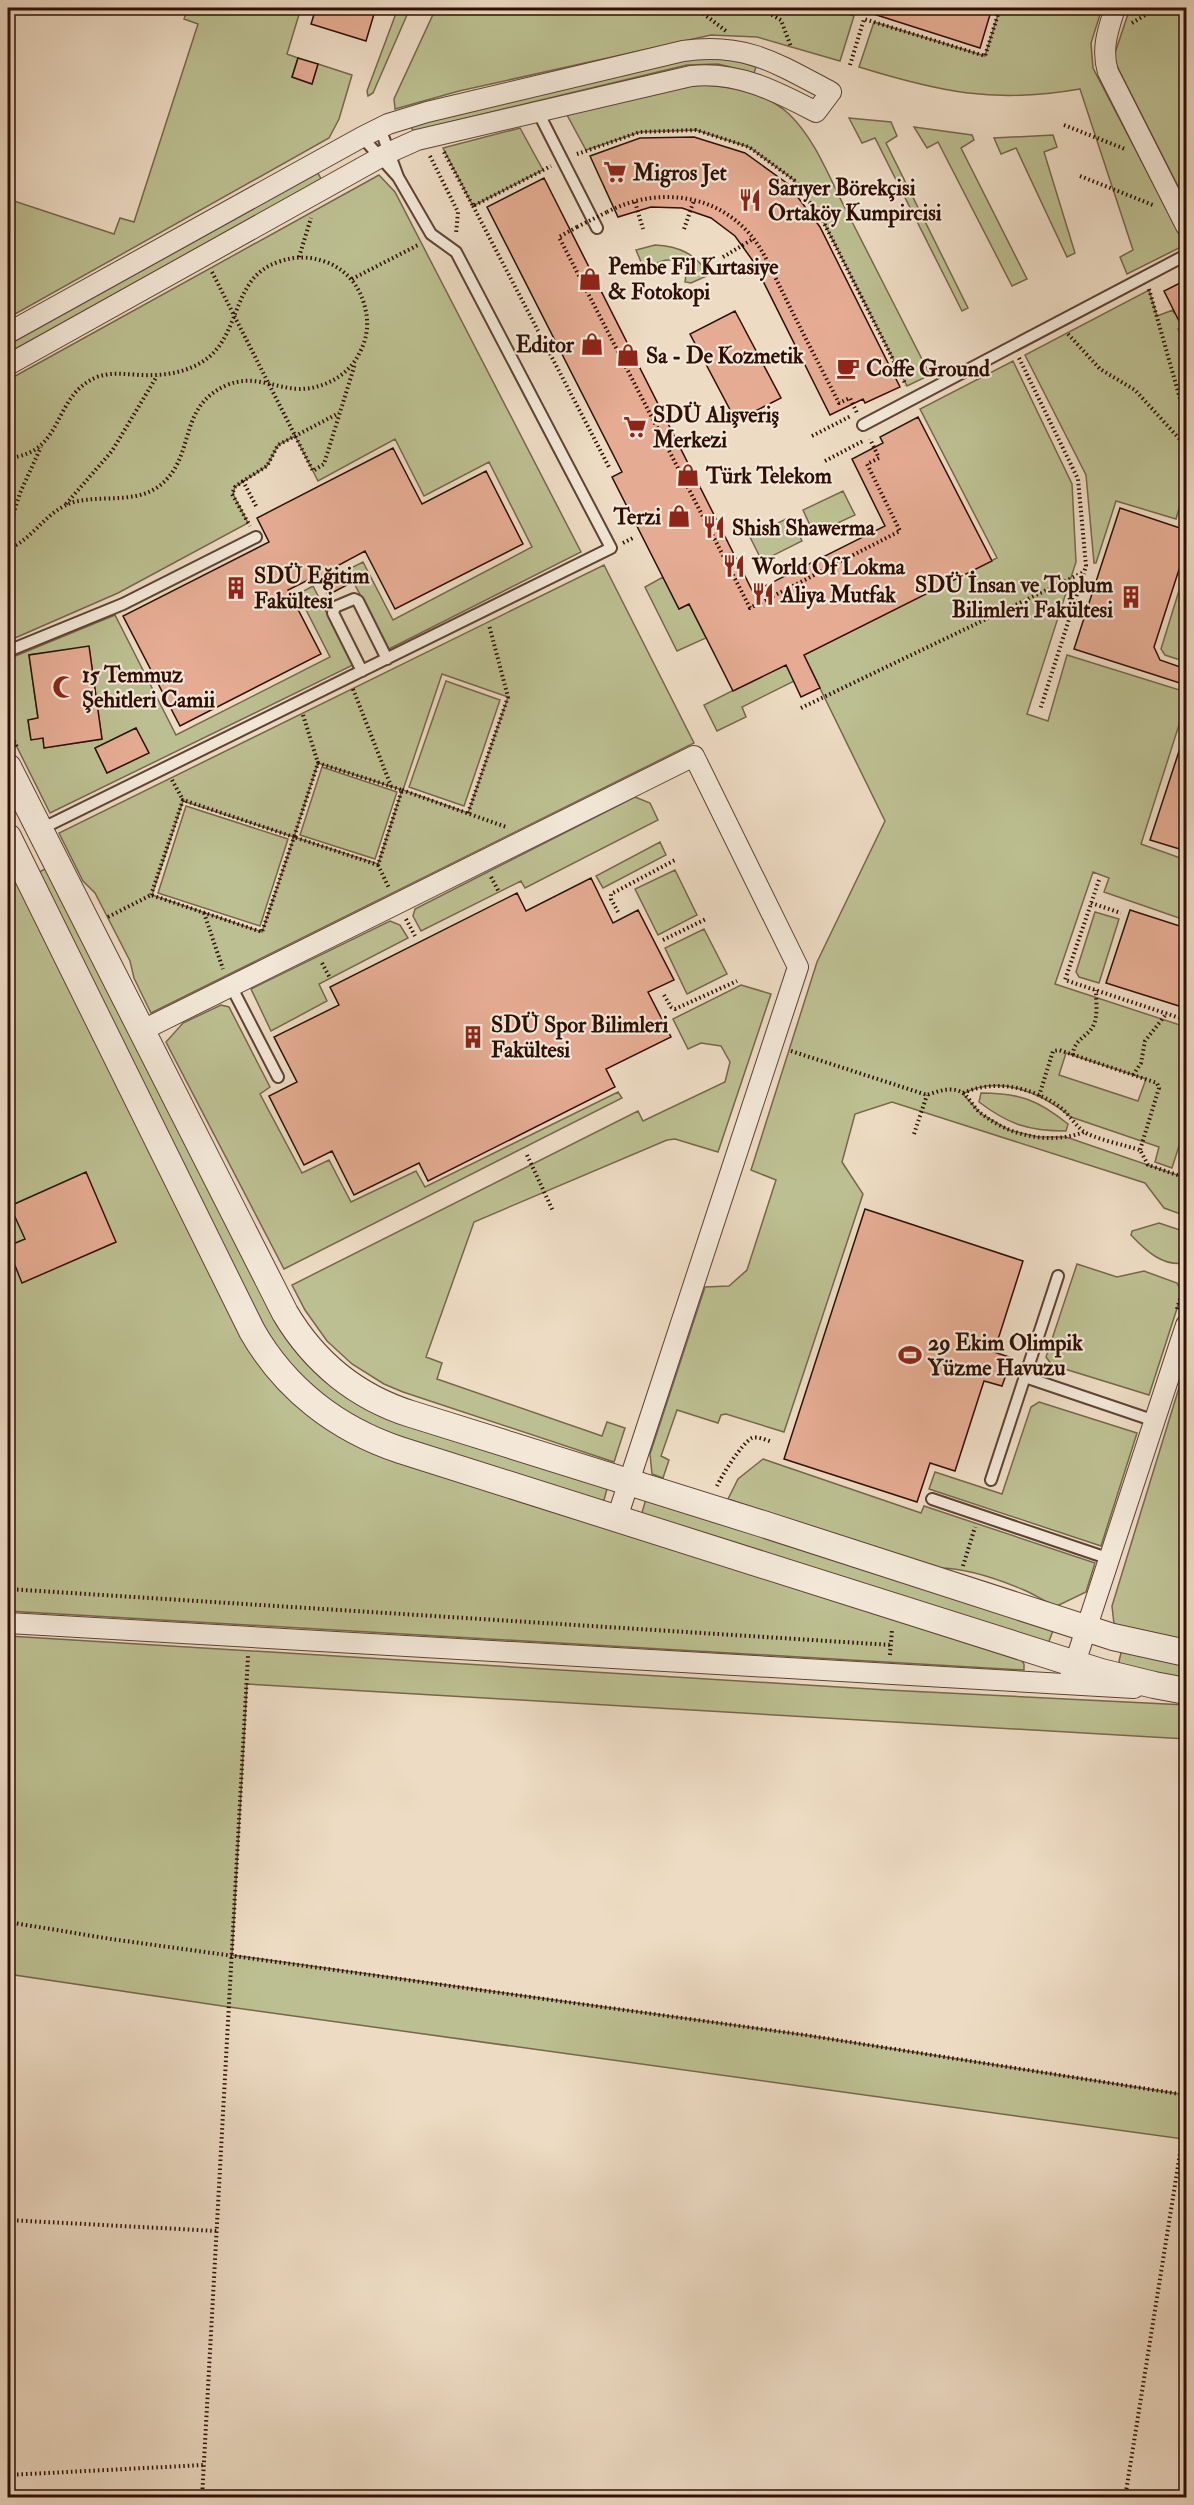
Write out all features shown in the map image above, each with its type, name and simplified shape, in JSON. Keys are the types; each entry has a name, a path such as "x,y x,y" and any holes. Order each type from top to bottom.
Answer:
{"street":[{"path":"1115,8 1105,44 1106,68 1186,226"},
{"path":"8,333 362,137 380,128 427,112 705,48 724,48 755,56 787,69 831,92 816,112 760,85 721,75 678,78 417,140 383,155 8,365"},
{"path":"141,1031 229,981 694,756 798,967 617,1518"},
{"path":"8,767 285,1313 303,1341 334,1373 370,1398 401,1411 1088,1629 1140,1644 1186,1653"},
{"path":"39,830 9,843 249,1325 266,1353 286,1378 325,1413 352,1430 376,1441 1076,1664 1130,1680 1184,1690"},
{"path":"1057,1684 1070,1676 1076,1664 1186,1325"},
{"path":"8,1623 1184,1690"}],"lane":[{"path":"537,112 597,228"},
{"path":"380,128 383,155"},
{"path":"39,830 611,548 453,248 428,229 383,155 362,137"},
{"path":"863,426 1186,255"},
{"path":"8,651 123,604 256,537"},
{"path":"362,671 333,613 335,607 354,599 358,601 387,659"},
{"path":"229,981 278,1077"},
{"path":"991,1480 1058,1275"},
{"path":"1025,1377 1155,1420"},
{"path":"932,1499 1110,1559"}],"path":[{"path":"696,8 722,26 728,35"},
{"path":"760,8 781,20 791,46"},
{"path":"850,65 864,19 985,56 1000,8"},
{"path":"1059,8 1076,13 1078,8"},
{"path":"1064,125 1127,149"},
{"path":"473,206 586,150 640,132 696,130 749,147 794,180 824,223 907,386"},
{"path":"453,248 459,224 458,212 427,153 442,148 609,467"},
{"path":"1080,176 1156,206"},
{"path":"655,196 694,200 721,209 747,231 765,257 838,403 850,398 879,458 867,464 900,531 750,608 559,237 607,212 655,196"},
{"path":"684,229 694,200"},
{"path":"635,202 643,229"},
{"path":"299,257 313,212 303,217"},
{"path":"352,279 435,236"},
{"path":"723,258 753,239"},
{"path":"8,531 20,493 41,447 49,437 65,405 78,389 96,378 117,373 157,375 183,371 208,357 224,338 234,315 241,295 253,277 270,264 291,257 314,258 334,265 352,279 364,298 368,320 365,342 355,362 324,464 313,471 296,436 234,315 210,269"},
{"path":"1145,276 1186,420"},
{"path":"1067,333 1100,369 1135,390 1186,446"},
{"path":"1019,358 1078,479 1085,571 1040,710"},
{"path":"8,549 21,544 50,515 63,507 88,499 130,498 149,493 166,480 179,462 191,423 202,403 220,388 231,383 268,382 298,389 319,387 339,377 355,362"},
{"path":"63,507 112,452 157,375"},
{"path":"248,523 232,494 235,487 267,466 278,445 340,412"},
{"path":"812,436 857,413"},
{"path":"825,461 869,438"},
{"path":"8,458 31,453 41,447"},
{"path":"243,481 256,506"},
{"path":"801,708 1085,571"},
{"path":"468,813 508,697 488,622"},
{"path":"353,688 391,786"},
{"path":"152,895 262,932 318,763 302,713"},
{"path":"318,763 507,827"},
{"path":"171,778 183,800 378,865"},
{"path":"392,893 378,865 402,790"},
{"path":"108,917 152,895 183,800"},
{"path":"618,912 611,899 611,894 677,859"},
{"path":"1099,880 1065,980 1186,1020"},
{"path":"1091,903 1121,913"},
{"path":"104,910 112,926"},
{"path":"204,913 229,981"},
{"path":"663,940 706,919"},
{"path":"663,995 675,1009 737,981"},
{"path":"1073,1055 1077,1042 1091,1030 1095,1023 1096,990"},
{"path":"1133,1075 1142,1063 1145,1041 1167,1014"},
{"path":"772,1045 927,1095 945,1089 963,1093 990,1085 1022,1089 1039,1095 1070,1115 1083,1132"},
{"path":"1039,1095 1053,1052 1059,1050 1157,1083 1159,1088 1140,1150"},
{"path":"963,1093 981,1114 1009,1130 1051,1138 1064,1138 1083,1132 1140,1150 1148,1165 1186,1178"},
{"path":"914,1134 927,1095"},
{"path":"527,1155 553,1211"},
{"path":"710,1508 723,1475 751,1439 758,1438 772,1442"},
{"path":"8,1589 891,1645"},
{"path":"202,2498 250,1637"},
{"path":"8,1922 805,2035 1186,2096"},
{"path":"1125,2498 1186,2116"},
{"path":"8,2220 217,2231"},
{"path":"8,2475 204,2465"}],"green space":[{"path":"188,8 301,8 287,54 298,58 292,77 312,84 318,64 352,75 339,119 329,138 8,318 8,199 114,234 120,218 134,222 198,24 184,19"},
{"path":"398,8 410,8 373,93 368,96 367,91"},
{"path":"436,8 829,8 854,16 840,61 757,37 711,35 459,91 395,109 394,99"},
{"path":"1000,8 1059,8 1076,13 1078,8 1102,8 1091,43 1093,68 1185,245 1127,274 1120,257 1133,250 1080,89 1021,95 968,93 916,83 859,67 874,22 985,56"},
{"path":"1130,8 1186,8 1186,202 1114,60"},
{"path":"685,59 735,60 756,67 754,73 718,64 687,65 413,131 411,126"},
{"path":"704,85 738,90 771,101 798,124 821,159 930,375 907,386 824,223 794,180 749,147 696,130 640,132 586,150 567,115 679,87"},
{"path":"849,118 891,122 897,136 886,143 968,308 962,311 875,138 862,143"},
{"path":"914,127 972,135 974,140 961,148 1027,279 1012,286 938,142 927,148"},
{"path":"520,128 543,170 473,206 443,148"},
{"path":"1053,135 1057,147 1044,152 1075,253 1067,257 1016,148 1001,154 994,138"},
{"path":"318,173 321,179 8,353 8,345"},
{"path":"379,175 395,192 581,552 389,649 347,570 363,562 393,620 532,547 489,462 424,496 395,439 318,481 295,436 278,445 267,466 235,487 233,494 248,523 118,593 8,641 8,380"},
{"path":"655,245 686,252 709,275 691,283 685,282 685,274 680,263 668,260 662,261 650,270 644,269 636,250"},
{"path":"1149,290 1157,316 1173,310 1174,313 1186,307 1186,324 1178,329 1186,346 1186,485 1176,519 1116,501 1096,563 1094,563 1086,475 1025,355"},
{"path":"1013,361 1072,484 1076,562 1027,714 1048,721 1067,655 1186,692 1186,703 1141,844 1186,860 1186,915 1179,918 1104,892 1109,878 1093,872 1055,984 1186,1027 1186,1124 1172,1168 1155,1162 1159,1147 1071,1117 1047,1100 1020,1089 991,1086 977,1088 963,1094 981,1114 1009,1130 1038,1137 1066,1137 1186,1178 1186,1216 1164,1208 1145,1183 892,1102 855,1114 842,1162 863,1194 784,1432 726,1414 721,1415 718,1423 677,1410 661,1456 669,1460 663,1478 652,1474 650,1454 705,1287 729,1286 747,1270 776,1180 751,1170 817,962 885,821 812,672 742,707 746,717 717,731 704,705 997,558 920,409","holes":["1066,1053 1146,1079 1138,1101 1059,1075"]},
{"path":"843,491 855,515 814,534 803,510"},
{"path":"790,517 802,541 762,561 750,537"},
{"path":"604,565 694,743 151,1013 134,978 130,961 95,893 83,881 59,833","holes":["442,674 508,697 468,813 403,790","318,763 402,790 378,864 294,837","183,801 294,837 262,932 152,895"]},
{"path":"1186,568 1186,662 1165,655 1161,649"},
{"path":"663,577 679,609 689,604 706,638 677,651 645,587"},
{"path":"313,586 353,665 50,813 8,729 8,659 115,615 176,735 330,657 298,594","holes":["89,647 102,739 44,748 43,738 31,739 28,720 38,718 29,655","136,728 148,753 107,773 95,748"]},
{"path":"446,681 500,700 464,806 409,787"},
{"path":"322,767 397,792 375,859 300,835"},
{"path":"635,797 650,803 658,820 525,888 521,881 421,931 413,916 415,909"},
{"path":"186,806 288,839 260,926 158,893"},
{"path":"660,842 666,855 603,888 596,876"},
{"path":"8,861 299,1406 1021,1659 1024,1670 8,1611"},
{"path":"49,867 269,1309 299,1352 607,1489 604,1500 596,1502 400,1440 351,1418 295,1371 265,1334 39,872"},
{"path":"675,870 697,915 658,935 635,889"},
{"path":"1095,912 1119,919 1099,983 1079,977 1076,972"},
{"path":"390,921 400,925 408,938 319,984 327,1001 271,1031 251,989"},
{"path":"704,929 727,974 687,994 665,948"},
{"path":"741,985 771,994 718,1152 675,1139 667,1140 474,1222 426,1357 442,1363 437,1379 602,1436 607,1422 625,1428 614,1462 384,1384 352,1364 327,1341 305,1310 292,1285 638,1111 643,1121 725,1082 730,1062 721,1046 701,1043 688,1049 673,1019"},
{"path":"221,1005 229,1007 270,1087 260,1094 302,1173 329,1160 351,1202 416,1171 425,1187 618,1092 622,1098 284,1269 166,1042 183,1023"},
{"path":"981,1093 1007,1094 1028,1099 1068,1124 1066,1131 1040,1130 1009,1121 979,1102"},
{"path":"1159,1223 1186,1232 1186,1263 1170,1263 1162,1260 1149,1252 1131,1235 1132,1231"},
{"path":"1077,1264 1117,1277 1144,1271 1177,1283 1182,1293 1149,1395 1052,1365 1046,1357"},
{"path":"1186,1365 1186,1640 1114,1624 1112,1606"},
{"path":"1039,1402 1137,1433 1101,1546 929,1489 935,1472 1002,1494 1031,1407"},
{"path":"763,1459 921,1513 924,1506 1095,1563 1086,1592 1057,1606 993,1578 971,1572 939,1568 728,1499 738,1479"},
{"path":"646,1499 1054,1628 1048,1644 641,1516"},
{"path":"8,1636 887,1690 1186,1705 1186,1739 247,1684 232,1955 805,2035 1186,2095 1183,2139 229,2007 8,1974"},
{"path":"1124,1651 1186,1664 1186,1680 1120,1665 1121,1653"}],"building":[{"path":"316,8 352,8 374,14 366,41 311,24"},
{"path":"865,8 992,8 980,48 864,11"},
{"path":"298,58 318,64 312,84 292,77"},
{"name":"SDÜ Alışveriş Merkezi","path":"694,137 745,153 788,184 820,227 900,387 865,403 863,399 830,415 753,261 735,236 711,218 682,208 651,207 618,217 590,156 640,138"},
{"name":"SDÜ Alışveriş Merkezi","path":"544,178 753,592 885,526 852,459 883,443 880,437 918,417 992,561 804,655 820,688 801,697 786,665 733,691 689,604 679,609 612,477 622,472 487,207"},
{"path":"1186,280 1186,335 1164,291"},
{"name":"SDÜ Alışveriş Merkezi","path":"735,311 781,398 736,421 690,334"},
{"name":"SDÜ Eğitim Fakültesi","path":"393,448 422,504 486,471 523,544 395,609 365,551 337,566 347,585 328,595 318,575 288,590 321,654 180,726 123,616 269,542 257,518"},
{"name":"SDÜ İnsan ve Toplum Bilimleri Fakültesi","path":"1120,508 1186,530 1186,548 1154,647 1160,660 1186,669 1186,685 1074,649"},
{"name":"15 Temmuz Şehitleri Camii","path":"89,646 102,739 44,748 43,738 31,740 28,720 38,718 29,655"},
{"path":"136,728 149,753 107,773 95,748"},
{"path":"1183,739 1186,740 1186,851 1150,840"},
{"name":"SDÜ Spor Bilimleri Fakültesi","path":"591,878 613,923 638,910 674,980 648,992 671,1037 606,1069 615,1087 428,1181 419,1163 354,1195 332,1151 304,1165 269,1096 297,1082 274,1037 339,1005 330,987 517,893 526,911"},
{"path":"1130,910 1186,928 1186,983 1179,1006 1106,983"},
{"path":"86,1172 116,1242 22,1283 8,1246 25,1239 10,1206"},
{"name":"29 Ekim Olimpik Yüzme Havuzu","path":"865,1209 1023,1261 994,1352 1012,1358 1002,1386 984,1381 955,1471 930,1463 917,1502 784,1459"}],"place":[{"name":"Migros Jet","path":"615,172"},
{"name":"Sarıyer Börekçisi Ortaköy Kumpircisi","path":"750,200"},
{"name":"Pembe Fil Kırtasiye & Fotokopi","path":"590,279"},
{"name":"Editor","path":"592,344"},
{"name":"Sa - De Kozmetik","path":"628,355"},
{"name":"Coffe Ground","path":"848,368"},
{"name":"SDÜ Alışveriş Merkezi","path":"635,427"},
{"name":"Türk Telekom","path":"688,475"},
{"name":"Terzi","path":"679,516"},
{"name":"Shish Shawerma","path":"714,527"},
{"name":"World Of Lokma","path":"734,566"},
{"name":"SDÜ Eğitim Fakültesi","path":"236,588"},
{"name":"Aliya Mutfak","path":"763,594"},
{"name":"SDÜ İnsan ve Toplum Bilimleri Fakültesi","path":"1131,597"},
{"name":"15 Temmuz Şehitleri Camii","path":"64,687"},
{"name":"SDÜ Spor Bilimleri Fakültesi","path":"473,1037"},
{"name":"29 Ekim Olimpik Yüzme Havuzu","path":"910,1355"}]}
